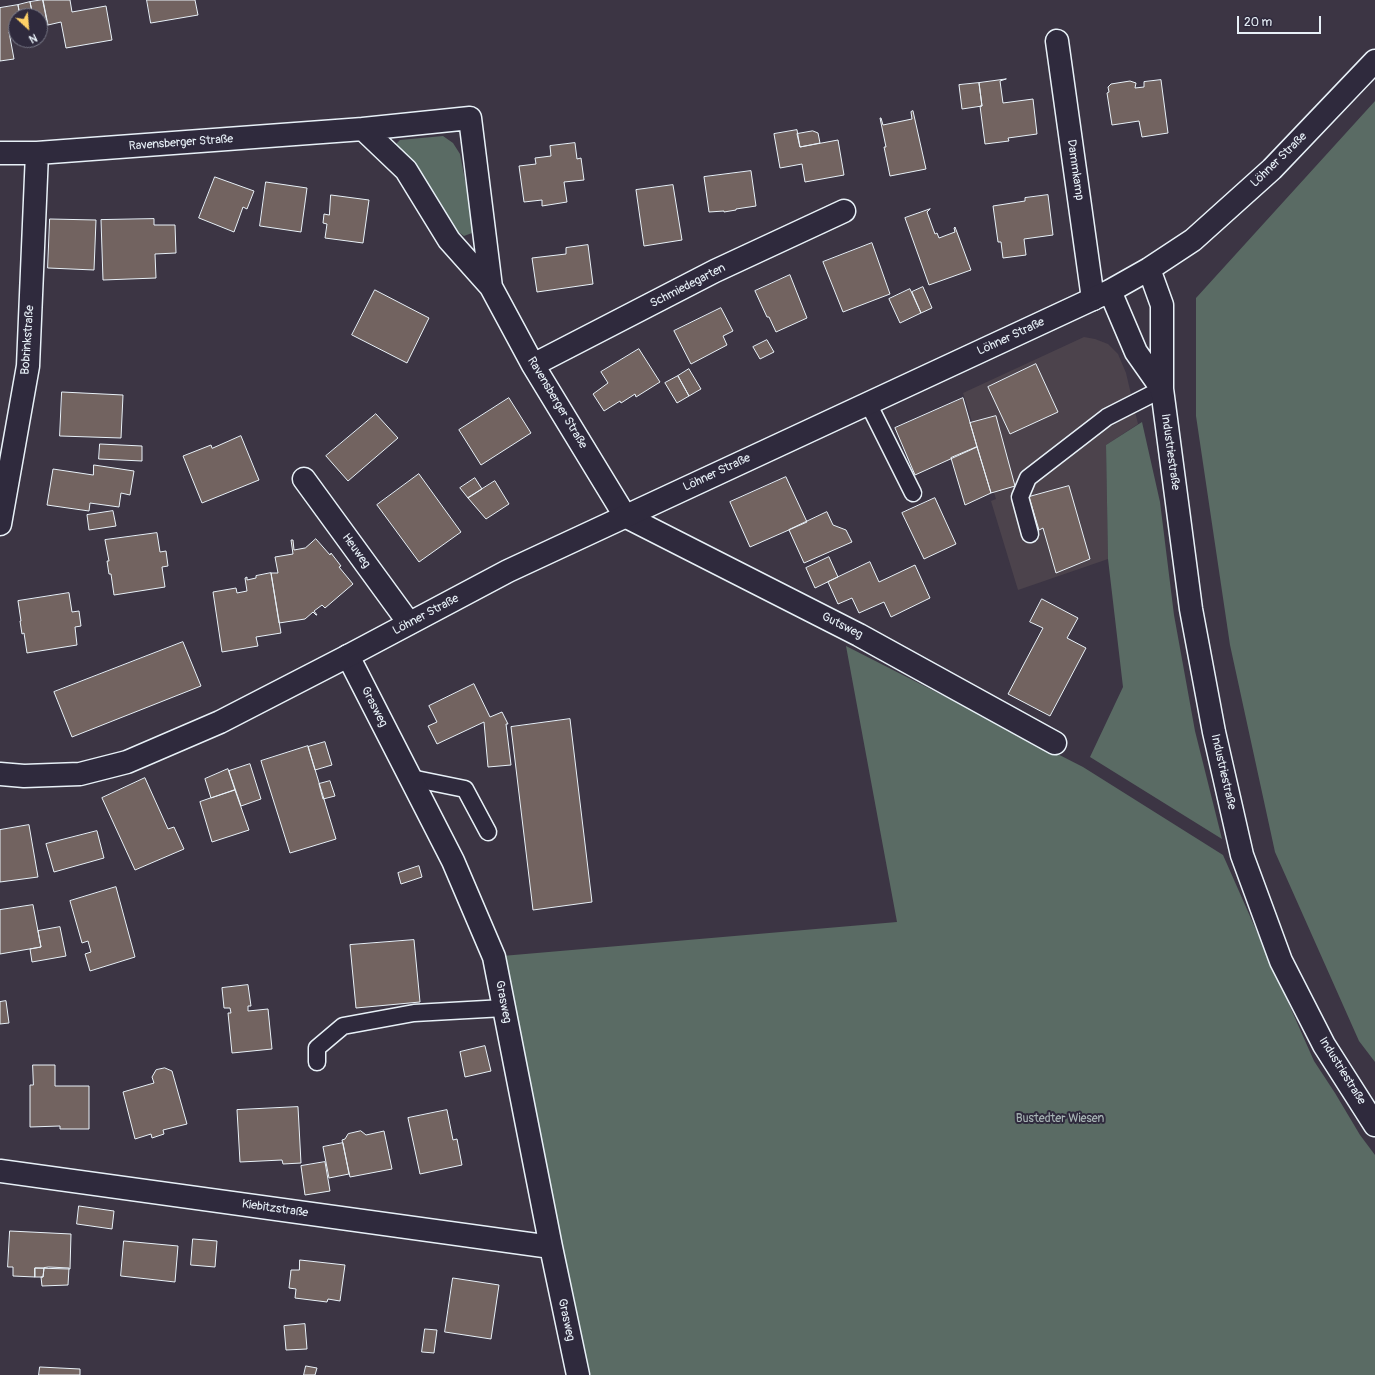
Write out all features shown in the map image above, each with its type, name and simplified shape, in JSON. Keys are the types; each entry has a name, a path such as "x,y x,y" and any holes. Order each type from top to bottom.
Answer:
{"street":[{"name":"Dammkamp","path":"1057,41 1102,295"},
{"name":"Löhner Straße","path":"0,774 24,776 80,774 127,762 220,722 508,571 1102,295 1149,269 1193,240 1272,169 1375,61"},
{"name":"Ravensberger Straße","path":"0,153 37,153 363,130 470,118 491,287"},
{"name":"Ravensberger Straße","path":"363,130 406,170 449,240 491,287 533,365 625,516"},
{"name":"Bobrinkstraße","path":"0,524 28,366 37,153"},
{"name":"Schmiedegarten","path":"533,365 715,271 844,211"},
{"name":"Industriestraße","path":"1149,269 1162,305 1162,389 1191,609 1214,732 1242,855 1281,961 1324,1045 1375,1125"},
{"name":"Industriestraße","path":"1102,295 1136,352 1162,389"},
{"name":"Heuweg","path":"304,479 409,623"},
{"name":"Gutsweg","path":"625,516 859,635 1055,743"},
{"name":"Grasweg","path":"348,656 453,861 494,957 551,1247 578,1375"},
{"name":"Kiebitzstraße","path":"0,1171 551,1247"}],"lane":[{"path":"1030,534 1020,497 1028,478 1108,417 1162,389"},
{"path":"868,403 913,493"},
{"path":"410,778 465,789 488,832"},
{"path":"317,1062 317,1048 343,1026 414,1013 504,1008"}],"shaded area":[{"path":"1084,337 1108,344 1118,354 1126,373 1138,424 1106,445 1108,559 1018,590 991,501 996,499 963,393"}],"green space":[{"path":"1375,101 1375,1062 1359,1041 1275,852 1230,645 1196,416 1196,298"},
{"path":"443,136 453,143 460,154 474,226 472,233 464,236 457,231 414,164 396,148 397,143 400,140"},
{"path":"1142,422 1160,502 1174,615 1195,731 1222,839 1090,757 1123,687 1108,559 1106,445"},
{"name":"Bustedter Wiesen","path":"846,646 1083,767 1223,855 1314,1061 1360,1135 1375,1155 1375,1375 588,1375 502,956 897,922"}],"building":[{"path":"43,0 70,0 72,12 106,6 112,40 66,48 61,22 48,25 48,8 45,8"},
{"path":"43,0 45,8 31,8 30,2"},
{"path":"147,0 195,0 198,15 151,23"},
{"path":"30,2 31,8 19,8 18,5"},
{"path":"18,5 19,8 8,8 8,48 12,48 14,59 0,61 0,8"},
{"path":"1006,79 1000,81 1003,103 1033,99 1037,134 1008,138 1009,141 985,144 980,106 982,106 979,83"},
{"path":"1161,80 1168,133 1142,137 1139,121 1112,125 1107,93 1109,92 1108,87 1111,84 1130,81 1136,83 1135,88 1144,87 1144,82"},
{"path":"979,83 982,106 962,109 959,85"},
{"path":"913,111 926,169 890,176 880,118 883,125 912,119 911,112"},
{"path":"797,130 800,147 838,140 844,175 805,182 802,164 780,168 774,134"},
{"path":"813,131 818,133 820,143 800,147 797,134"},
{"path":"575,143 577,159 581,158 584,180 564,182 567,202 542,206 542,200 524,202 519,166 536,164 535,158 551,156 550,146"},
{"path":"751,171 756,206 724,212 709,212 704,177"},
{"path":"215,177 254,191 247,209 243,207 234,232 199,218"},
{"path":"266,182 307,188 301,232 260,226"},
{"path":"673,185 682,240 644,246 636,190"},
{"path":"331,195 369,200 363,243 325,238 327,224 323,223 324,214 329,215"},
{"path":"1048,195 1053,235 1024,239 1026,255 1003,258 1001,242 998,242 993,206 1025,201 1025,198"},
{"path":"930,209 927,212 935,234 937,233 939,238 955,232 955,227 971,270 929,285 905,218"},
{"path":"50,219 96,220 94,270 48,268"},
{"path":"154,219 154,225 175,225 176,253 155,254 156,278 103,280 101,220"},
{"path":"872,243 890,294 843,312 823,262"},
{"path":"588,245 593,284 537,292 532,258 566,254 566,248"},
{"path":"790,275 807,318 776,332 755,291"},
{"path":"923,287 932,308 921,313 912,292"},
{"path":"910,289 921,313 900,323 889,299"},
{"path":"375,290 429,318 407,363 352,335"},
{"path":"721,308 733,331 723,336 727,345 691,364 674,331"},
{"path":"767,340 774,352 760,359 753,347"},
{"path":"639,349 660,382 636,397 635,394 604,411 593,394 608,383 601,372"},
{"path":"1036,364 1058,412 1010,434 988,387"},
{"path":"689,369 701,389 689,396 678,376"},
{"path":"678,376 689,396 677,403 665,383"},
{"path":"62,392 123,395 121,438 60,436"},
{"path":"509,398 531,433 481,465 459,430"},
{"path":"963,398 977,447 915,475 895,428"},
{"path":"376,414 398,438 348,481 326,456"},
{"path":"996,416 1015,486 991,493 970,423"},
{"path":"241,436 259,480 202,503 183,456 211,445 212,448"},
{"path":"100,444 142,446 142,461 99,459"},
{"path":"977,447 991,493 965,505 951,458"},
{"path":"94,465 134,471 130,495 121,493 119,507 90,503 89,511 47,505 53,469 93,475"},
{"path":"419,474 461,532 419,562 377,505"},
{"path":"786,477 807,522 750,547 730,502"},
{"path":"475,478 482,489 468,498 460,488"},
{"path":"495,481 509,504 486,519 468,498"},
{"path":"1069,486 1090,559 1056,573 1043,528 1039,530 1029,497"},
{"path":"935,498 956,544 924,559 902,513"},
{"path":"113,511 116,526 89,530 87,515"},
{"path":"827,512 833,525 846,530 852,542 804,563 789,530"},
{"path":"157,533 160,552 166,551 168,566 162,567 165,587 114,595 111,574 109,574 107,561 109,561 105,540"},
{"path":"316,539 330,555 331,553 341,566 339,567 353,584 325,608 322,605 314,611 317,615 313,612 305,619 279,623 271,573 278,573 275,557 293,554 291,540 293,540 294,550 305,548"},
{"path":"829,557 838,577 815,588 806,568"},
{"path":"870,562 879,582 915,565 930,598 891,617 884,602 859,613 852,598 838,604 828,582"},
{"path":"271,573 281,633 256,637 258,646 222,652 213,592 236,588 237,593 247,591 245,578 247,577 247,580 256,578 256,576"},
{"path":"69,593 72,612 79,611 81,626 75,627 77,645 27,653 24,633 22,634 18,601"},
{"path":"1042,599 1078,618 1067,638 1086,648 1050,716 1008,694 1043,628 1030,622"},
{"path":"183,642 201,686 72,737 54,692"},
{"path":"474,684 490,717 502,712 508,724 506,724 511,765 488,767 484,722 437,744 428,726 437,722 429,706"},
{"path":"570,719 592,902 533,910 511,727"},
{"path":"325,742 332,765 315,770 308,747"},
{"path":"308,746 336,839 290,853 261,761"},
{"path":"250,764 261,799 241,806 229,771"},
{"path":"228,769 235,790 211,798 205,779"},
{"path":"145,778 168,829 174,827 184,849 135,870 102,798"},
{"path":"330,781 335,796 323,799 319,784"},
{"path":"235,790 249,830 212,842 200,802"},
{"path":"29,825 38,877 0,882 0,830"},
{"path":"97,831 104,858 54,872 46,844"},
{"path":"419,866 422,877 401,884 398,873"},
{"path":"116,887 135,957 90,971 85,954 91,952 88,941 82,943 70,901"},
{"path":"33,905 41,947 0,954 0,910"},
{"path":"60,927 66,956 32,962 30,949 41,947 38,931"},
{"path":"414,940 420,1002 356,1008 350,945"},
{"path":"248,985 251,1006 248,1006 248,1011 268,1009 272,1049 232,1053 228,1013 231,1013 230,1008 224,1008 222,988"},
{"path":"6,1001 9,1023 0,1024 0,1002"},
{"path":"485,1046 491,1071 465,1077 460,1052"},
{"path":"33,1065 55,1065 55,1086 89,1086 89,1129 60,1129 60,1126 30,1127 30,1085 33,1085"},
{"path":"165,1068 172,1071 187,1124 163,1130 164,1134 152,1138 151,1134 135,1139 123,1092 154,1083 152,1077 156,1070"},
{"path":"298,1107 301,1163 283,1164 282,1160 240,1162 237,1110"},
{"path":"447,1110 453,1140 457,1139 462,1165 420,1174 408,1118"},
{"path":"361,1131 366,1135 384,1131 392,1169 350,1177 342,1140 345,1139 348,1134"},
{"path":"343,1143 349,1174 329,1178 323,1147"},
{"path":"325,1162 330,1191 305,1195 301,1166"},
{"path":"79,1206 114,1211 112,1229 77,1224"},
{"path":"10,1231 71,1234 70,1269 35,1268 35,1277 13,1276 13,1267 8,1267"},
{"path":"193,1239 217,1241 215,1267 191,1265"},
{"path":"124,1241 178,1246 175,1282 121,1276"},
{"path":"300,1260 345,1265 340,1301 328,1299 327,1302 295,1298 296,1289 289,1288 291,1270 299,1270"},
{"path":"35,1268 44,1268 43,1277 35,1277"},
{"path":"44,1268 69,1268 68,1285 42,1286 41,1277 43,1277"},
{"path":"453,1278 499,1285 491,1339 445,1332"},
{"path":"305,1324 307,1349 286,1350 284,1326"},
{"path":"425,1329 437,1330 434,1353 422,1352"},
{"path":"306,1366 317,1368 315,1375 304,1375"},
{"path":"40,1367 80,1369 80,1375 39,1375"}]}
